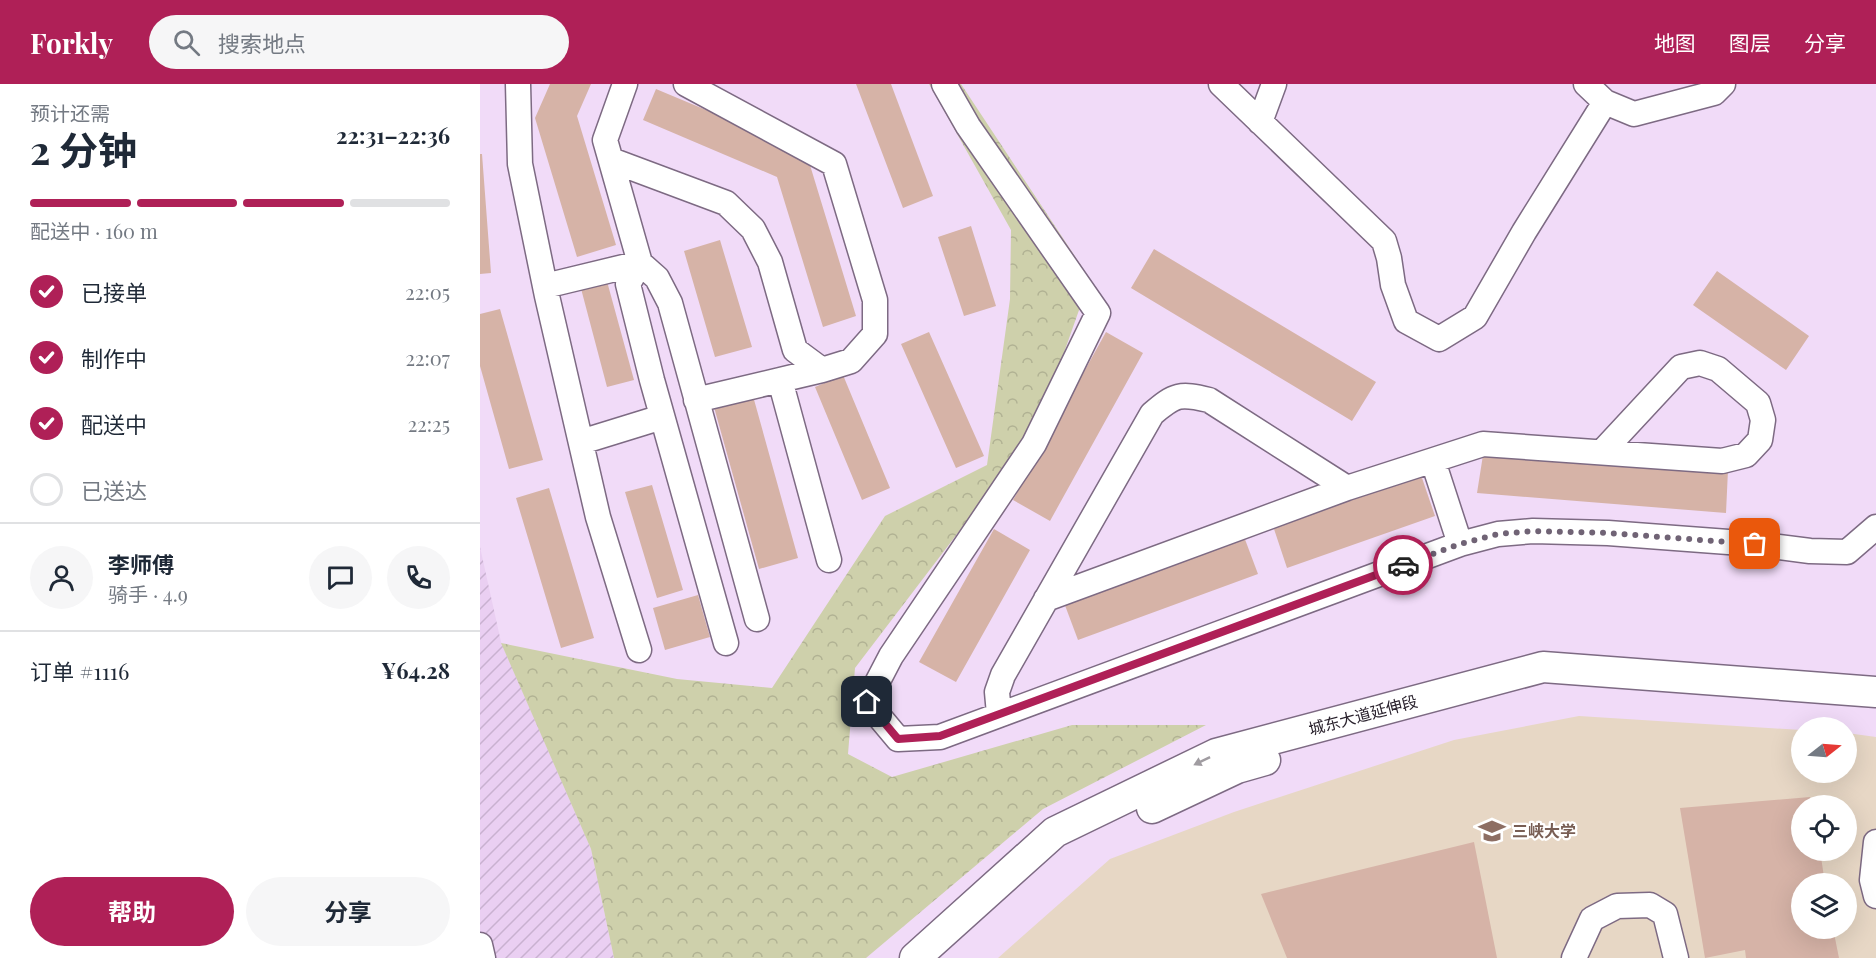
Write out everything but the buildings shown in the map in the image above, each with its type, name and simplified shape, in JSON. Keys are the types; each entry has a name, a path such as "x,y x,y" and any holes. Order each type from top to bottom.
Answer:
{"main road":[{"name":"城东大道延伸段","path":"915,958 1055,832 1216,754 1543,667 1876,692"},
{"name":"城东大道延伸段","path":"942,958 1059,851 1237,768 1358,734 1548,684 1704,688 1876,705"}],"street":[{"path":"518,84 519,164 545,286 598,517 639,650"},
{"path":"625,84 605,140 640,263 657,278 670,303 757,620"},
{"path":"686,84 834,164 875,300 875,334 851,361 696,400"},
{"path":"944,84 968,126 1098,313 1034,444 891,656 867,702 898,739 940,736 1460,544 1498,534 1533,531 1619,534 1755,544 1810,551 1847,552 1876,527"},
{"path":"1221,84 1384,241 1393,285 1406,321 1439,339 1474,317 1605,102"},
{"path":"1260,122 1274,84"},
{"path":"1586,84 1605,102 1634,114 1714,93 1723,84"},
{"path":"611,160 726,203 753,229 770,262 795,350 822,370"},
{"path":"545,286 640,263"},
{"path":"640,263 628,284 662,417 726,643"},
{"path":"1046,599 1347,488 1483,444 1722,461 1746,455 1760,441 1764,420 1758,403 1718,369 1700,363 1682,367 1602,452"},
{"path":"780,380 829,560"},
{"path":"999,714 997,692 1003,675 1152,414 1168,400 1186,394 1209,400 1347,488"},
{"path":"581,442 662,417"},
{"path":"1433,461 1460,544"},
{"path":"1876,842 1872,880 1876,896"},
{"path":"1574,958 1592,919 1617,906 1650,905 1665,914 1676,958"},
{"path":"480,945 483,958"}],"shaded area":[{"path":"480,547 501,642 591,849 614,958 480,958"},
{"name":"三峡大学","path":"1579,716 1791,729 1791,783 1857,783 1857,734 1876,737 1876,958 998,958 1110,859 1234,812 1454,740"}],"green space":[{"path":"929,84 961,84 1090,279 1037,429 855,668 848,754 892,777 1072,725 1206,725 1043,809 866,958 614,958 591,849 501,643 677,679 772,688 885,516 987,465 1010,299 1011,230"}],"way so far":[{"path":"1403,565 1460,544 1498,534 1533,531 1608,533 1755,544"}],"place":[{"name":"三峡大学","path":"1492,831"}],"route":[{"path":"867,702 898,739 940,736 1403,565"}]}
